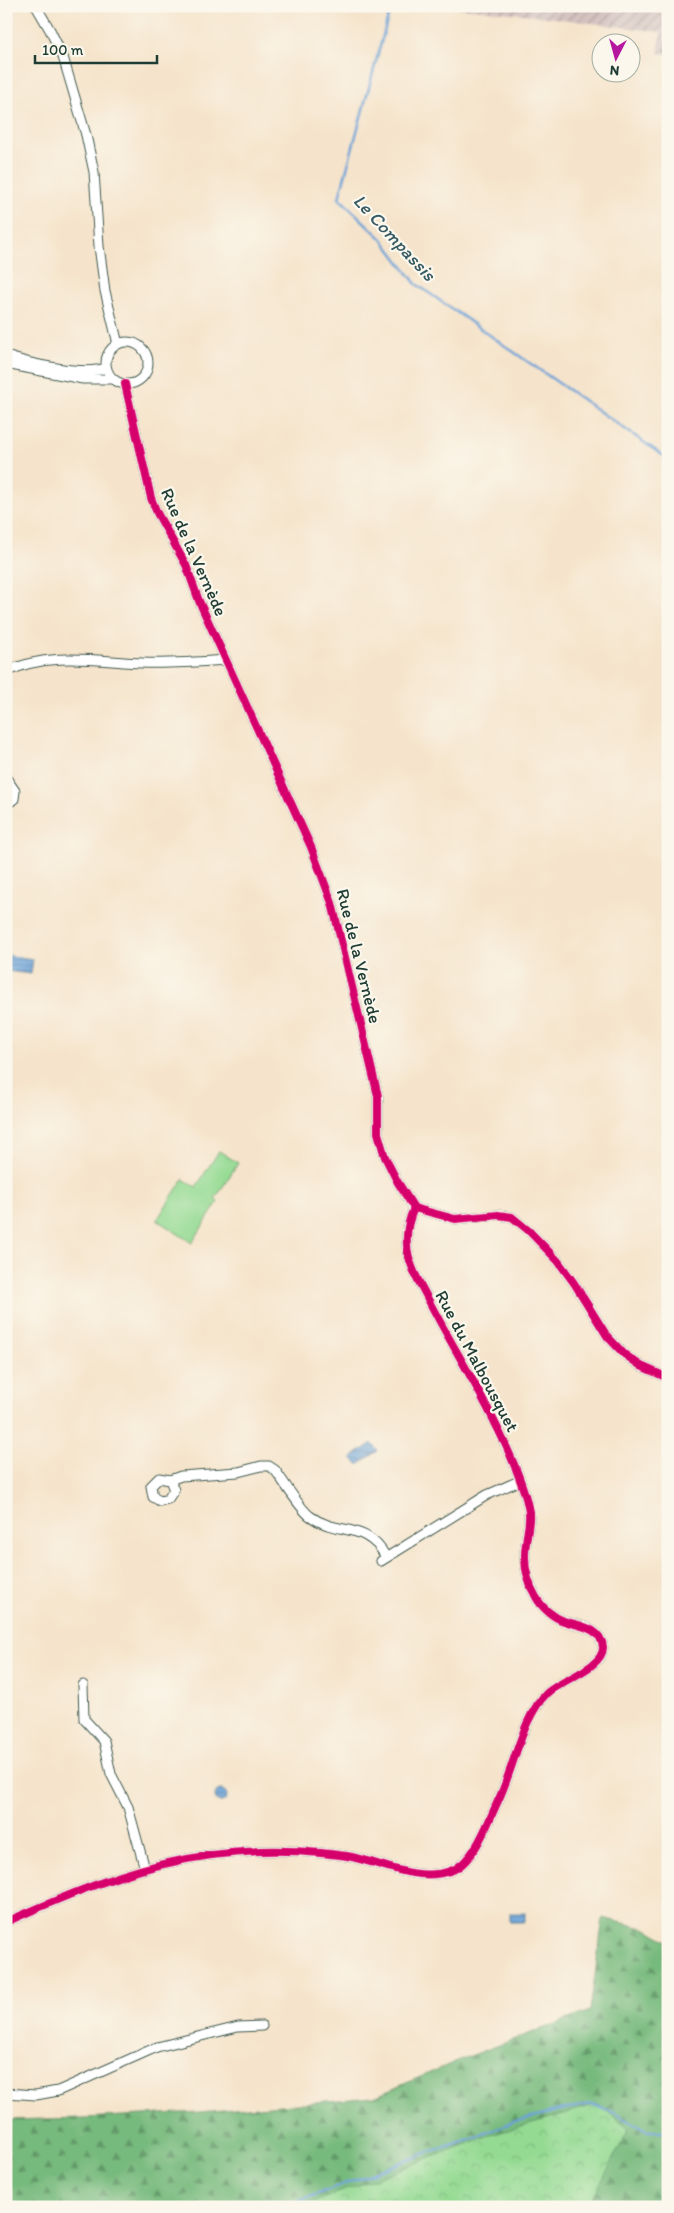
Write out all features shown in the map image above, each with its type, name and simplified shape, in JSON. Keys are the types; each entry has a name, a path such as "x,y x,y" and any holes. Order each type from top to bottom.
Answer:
{"street":[{"path":"36,6 63,57 90,153 94,172 99,246 105,291 118,344"},
{"path":"6,364 83,379 113,379 125,384 132,384 143,376 146,371 147,357 139,346 125,342 118,344 108,354 106,368 113,379"},
{"path":"6,356 82,371 96,372 106,368"},
{"name":"Rue de la Vernède","path":"125,384 157,513 186,565 199,600 311,847 332,903 378,1096 378,1133 397,1181 414,1208"},
{"path":"6,672 36,663 74,658 142,663 192,663 226,660"},
{"path":"6,778 14,791 14,799 6,805"},
{"path":"414,1208 455,1219 498,1215 512,1217 529,1231 558,1261 607,1336 624,1354 641,1366 668,1378"},
{"name":"Rue du Malbousquet","path":"6,1922 62,1898 145,1869 197,1857 273,1852 320,1853 353,1857 419,1874 438,1874 454,1870 464,1863 479,1841 504,1788 530,1717 540,1701 556,1686 596,1664 601,1657 601,1642 594,1631 555,1616 540,1604 531,1590 525,1570 529,1514 519,1481 486,1406 419,1282 410,1260 407,1246 408,1229 414,1208"},
{"path":"170,1480 181,1476 228,1473 269,1466 275,1470 308,1515 317,1521 368,1536 377,1543 383,1559 487,1495 519,1481"},
{"path":"83,1685 84,1719 104,1740 111,1774 128,1807 145,1869"},
{"path":"6,2093 36,2095 58,2091 156,2047 238,2027 262,2026"}],"shaded area":[{"path":"437,6 668,6 668,55 658,53 661,32 522,14"}],"green space":[{"path":"219,1151 238,1163 215,1199 218,1202 192,1243 157,1220 183,1179 196,1187"},
{"path":"603,1918 647,1929 668,1941 668,2207 6,2207 6,2120 200,2112 374,2097 462,2059 590,2011"},
{"path":"598,2104 629,2129 588,2207 301,2207 487,2136"}],"water":[{"path":"6,955 33,959 31,974 6,971"},
{"path":"372,1443 378,1451 358,1465 352,1457"},
{"path":"221,1790 227,1796 221,1802 215,1796"},
{"path":"510,1913 525,1913 525,1922 510,1922"}],"waterway":[{"name":"Le Compassis","path":"391,6 339,198 382,239 416,284 668,459"},
{"path":"283,2207 513,2122 560,2110 592,2104 612,2112 647,2131 668,2131"}],"cycle path":[{"path":"125,384 151,498 157,513 186,565 199,601 311,847 332,903 378,1096 378,1133 385,1157 397,1181 414,1208 455,1219 498,1215 512,1217 529,1231 558,1261 607,1336 624,1354 641,1366 668,1378"},
{"path":"6,1922 120,1876 159,1865 219,1854 260,1851 321,1853 352,1857 413,1873 438,1874 450,1871 459,1867 466,1860 479,1841 504,1788 525,1729 538,1703 553,1688 581,1673 597,1661 603,1647 598,1635 588,1628 564,1621 552,1615 538,1601 530,1584 526,1571 525,1557 529,1512 522,1487 512,1459 493,1419 412,1267 407,1240 408,1226 414,1208"}]}
